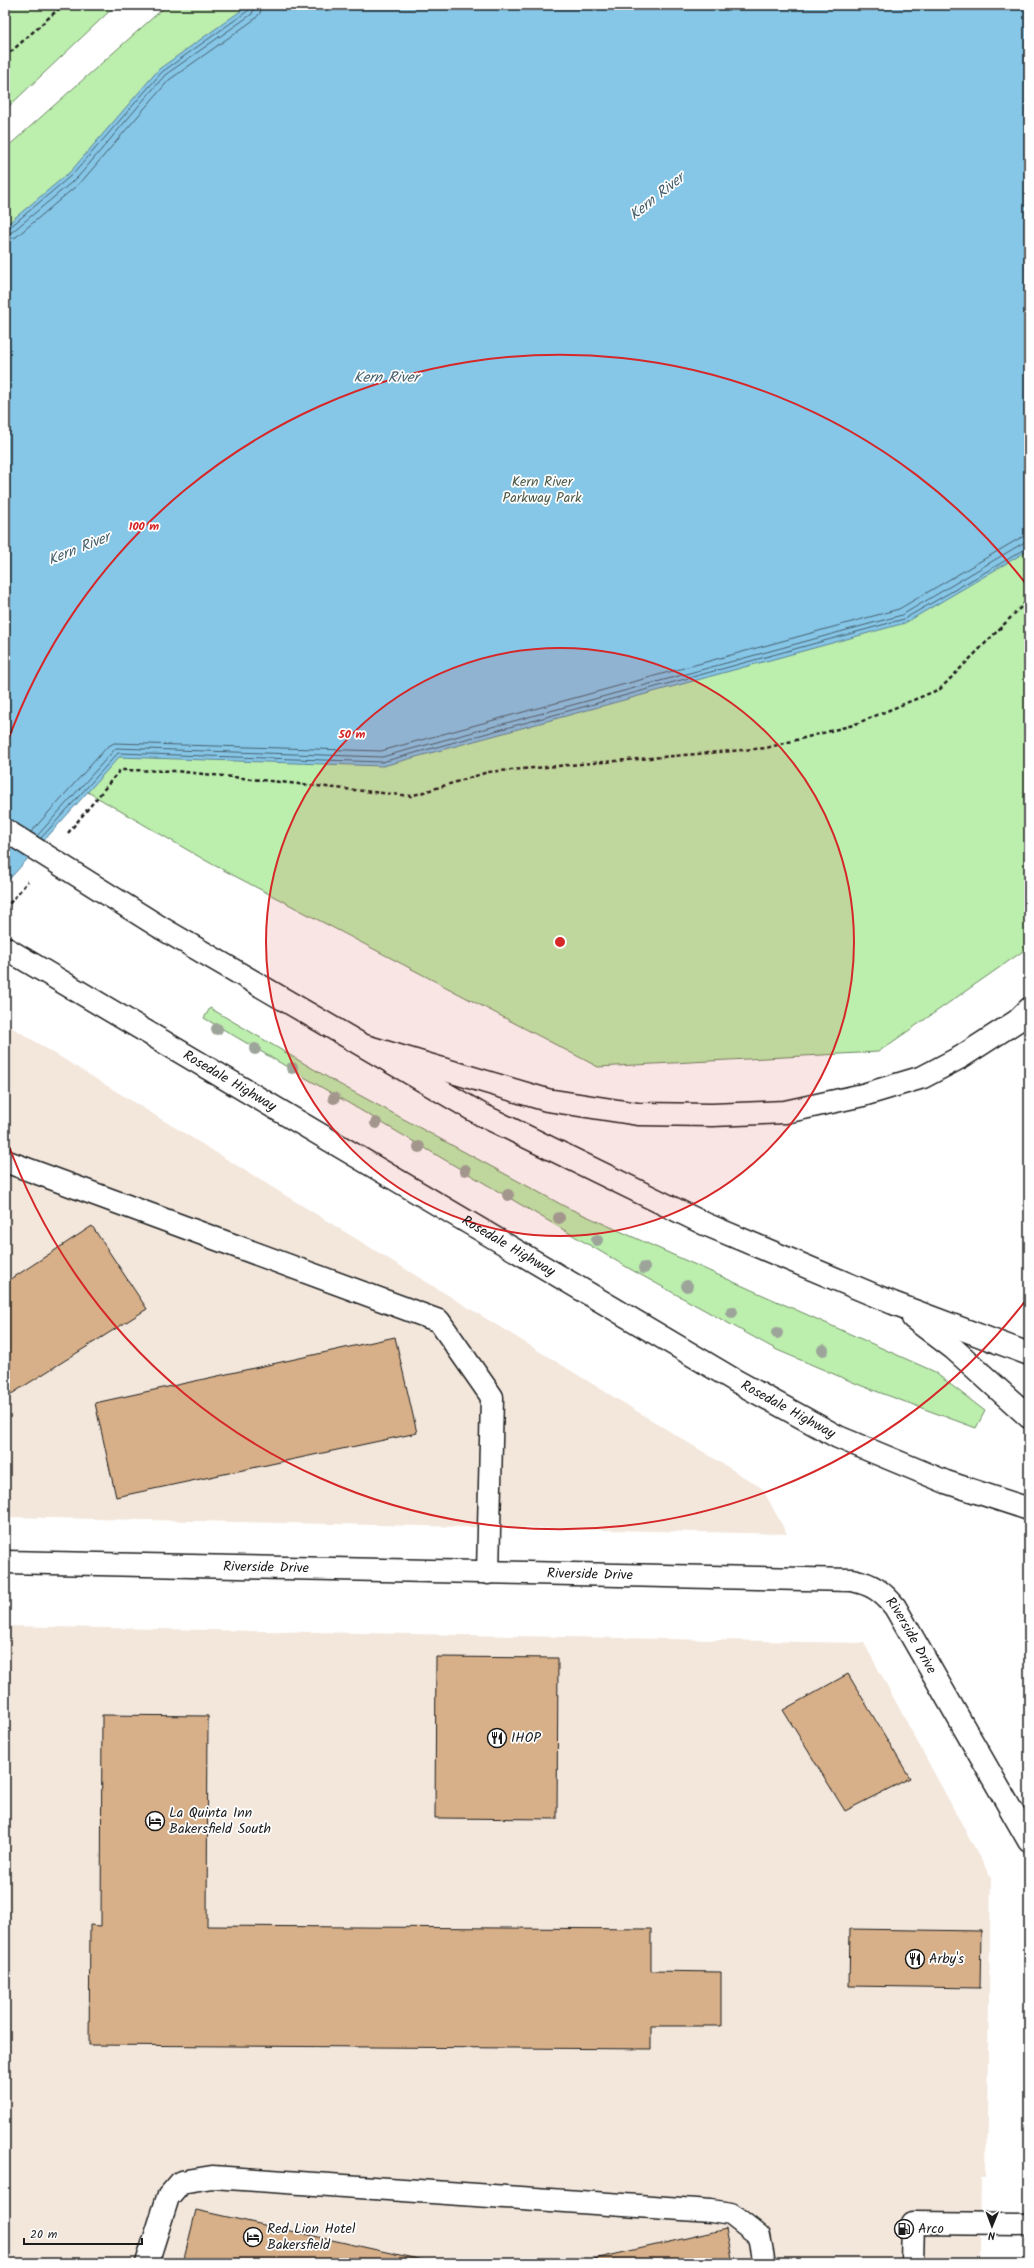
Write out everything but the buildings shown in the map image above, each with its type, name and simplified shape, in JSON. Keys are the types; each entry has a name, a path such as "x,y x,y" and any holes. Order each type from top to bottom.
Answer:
{"main road":[{"path":"5,830 163,929 482,1115 705,1224 893,1303 1029,1354"},
{"name":"Rosedale Highway","path":"5,948 120,1018 736,1381 838,1437 946,1482 1029,1509"},
{"path":"365,1046 547,1100 638,1114 712,1115 785,1112 863,1095 923,1077 962,1057 1017,1021 1029,1009"},
{"path":"5,1161 439,1321 492,1397 488,1573"},
{"path":"893,1303 954,1349 1029,1417"},
{"name":"Riverside Drive","path":"5,1562 852,1580 870,1584 884,1593 895,1607 1029,1841"},
{"path":"147,2263 168,2197 180,2182 212,2177 711,2211 731,2214 759,2236 764,2263"},
{"path":"912,2263 913,2223 1029,2224"}],"path":[{"path":"5,57 63,5"},
{"path":"65,837 120,770 176,771 411,796 488,772 766,748 854,725 940,689 1029,599"},
{"path":"5,909 30,879"}],"shaded area":[{"path":"8,1025 762,1488 787,1534 5,1517 5,1027"},
{"path":"5,1626 864,1643 991,1878 986,2177 981,2177 980,2263 5,2263"}],"green space":[{"path":"5,5 116,5 5,110"},
{"name":"Kern River","path":"167,5 1029,5 1029,947 878,1052 598,1067 210,863 5,744 5,149"},
{"path":"210,1008 339,1084 566,1207 933,1371 985,1411 976,1428 862,1386 777,1350 630,1269 204,1018"}],"water":[{"name":"Kern River","path":"249,5 1029,5 1029,550 905,623 383,766 119,757 5,884 5,226 71,171 159,69"}],"place":[{"name":"IHOP","path":"497,1738"},
{"name":"La Quinta Inn Bakersfield South","path":"155,1821"},
{"name":"Arby's","path":"915,1959"},
{"name":"Arco","path":"904,2229"},
{"name":"Red Lion Hotel Bakersfield","path":"253,2237"}],"park label":[{"name":"Kern River Parkway Park","path":"542,490"}]}
